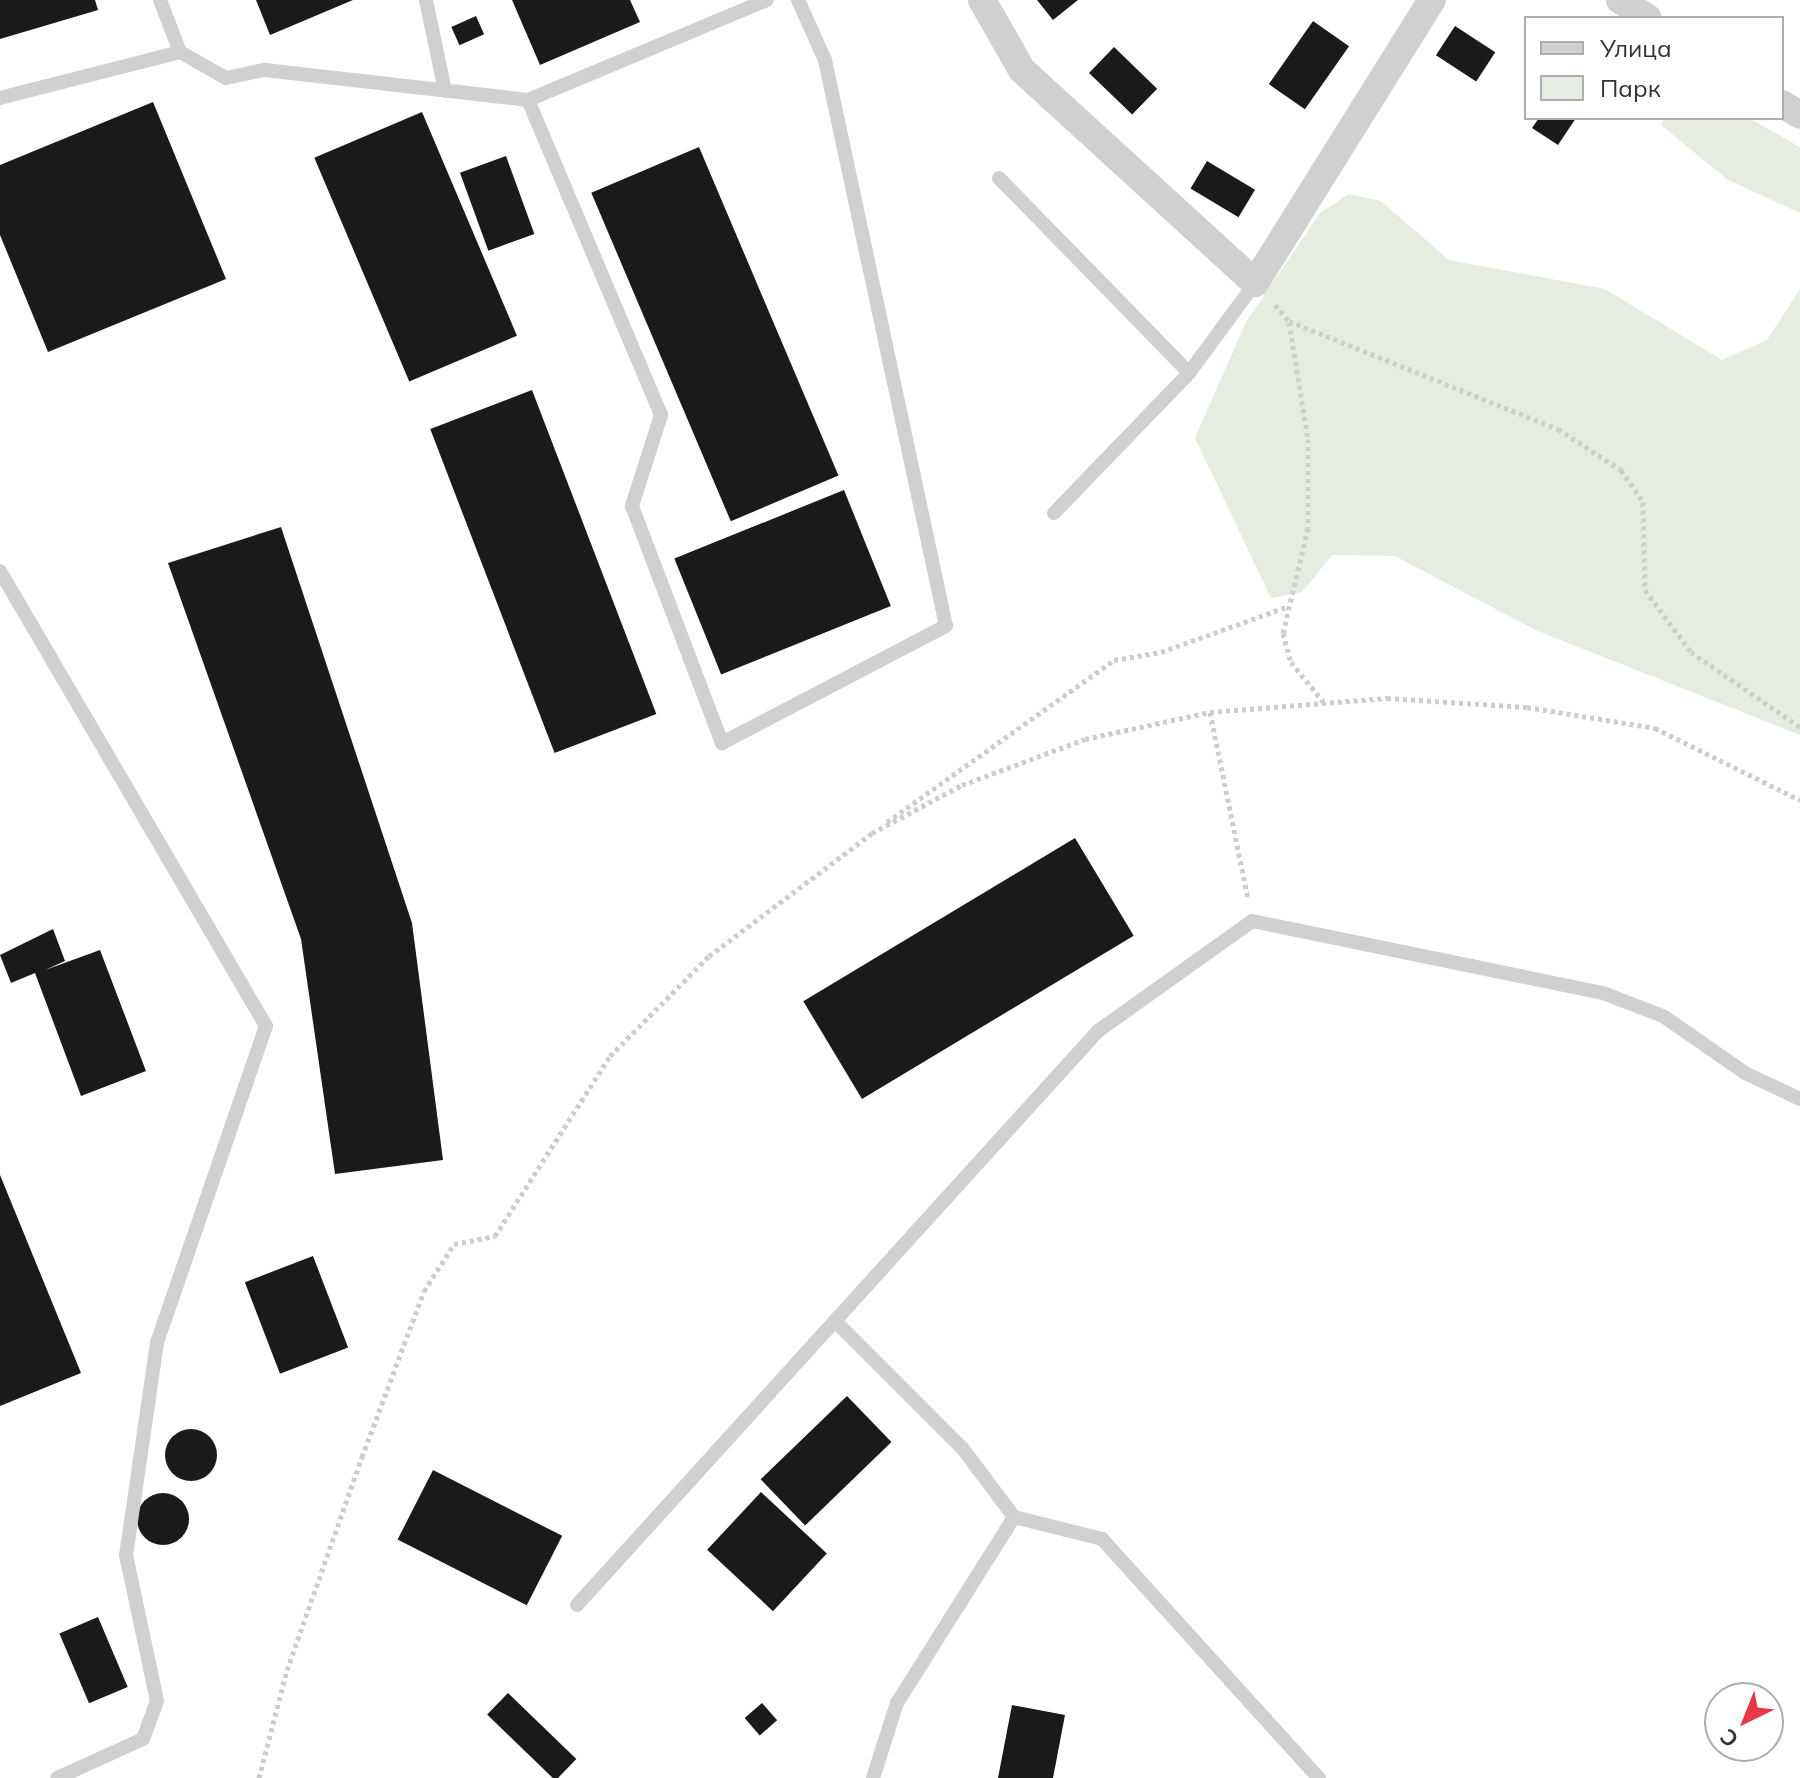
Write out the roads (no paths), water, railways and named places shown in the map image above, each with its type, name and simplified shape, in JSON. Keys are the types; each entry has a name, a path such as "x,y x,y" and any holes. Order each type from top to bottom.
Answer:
{"street":[{"path":"982,0 1022,70 1255,283 1432,0"},
{"path":"1620,0 1645,16"}],"lane":[{"path":"160,0 180,52 226,78 265,70 528,100 767,0"},
{"path":"426,0 445,91"},
{"path":"528,100 661,415 632,506 722,743 946,626 825,60 798,0"},
{"path":"0,98 180,52"},
{"path":"999,178 1189,373"},
{"path":"1054,513 1189,373 1255,283"},
{"path":"0,571 266,1026 157,1343 126,1555 157,1701 143,1739 57,1778"},
{"path":"577,1605 1098,1031 1252,921 1603,993 1663,1016 1745,1073 1800,1099"},
{"path":"835,1321 963,1449 1014,1517 1102,1539 1319,1778"},
{"path":"873,1778 897,1703 1014,1517"}]}
